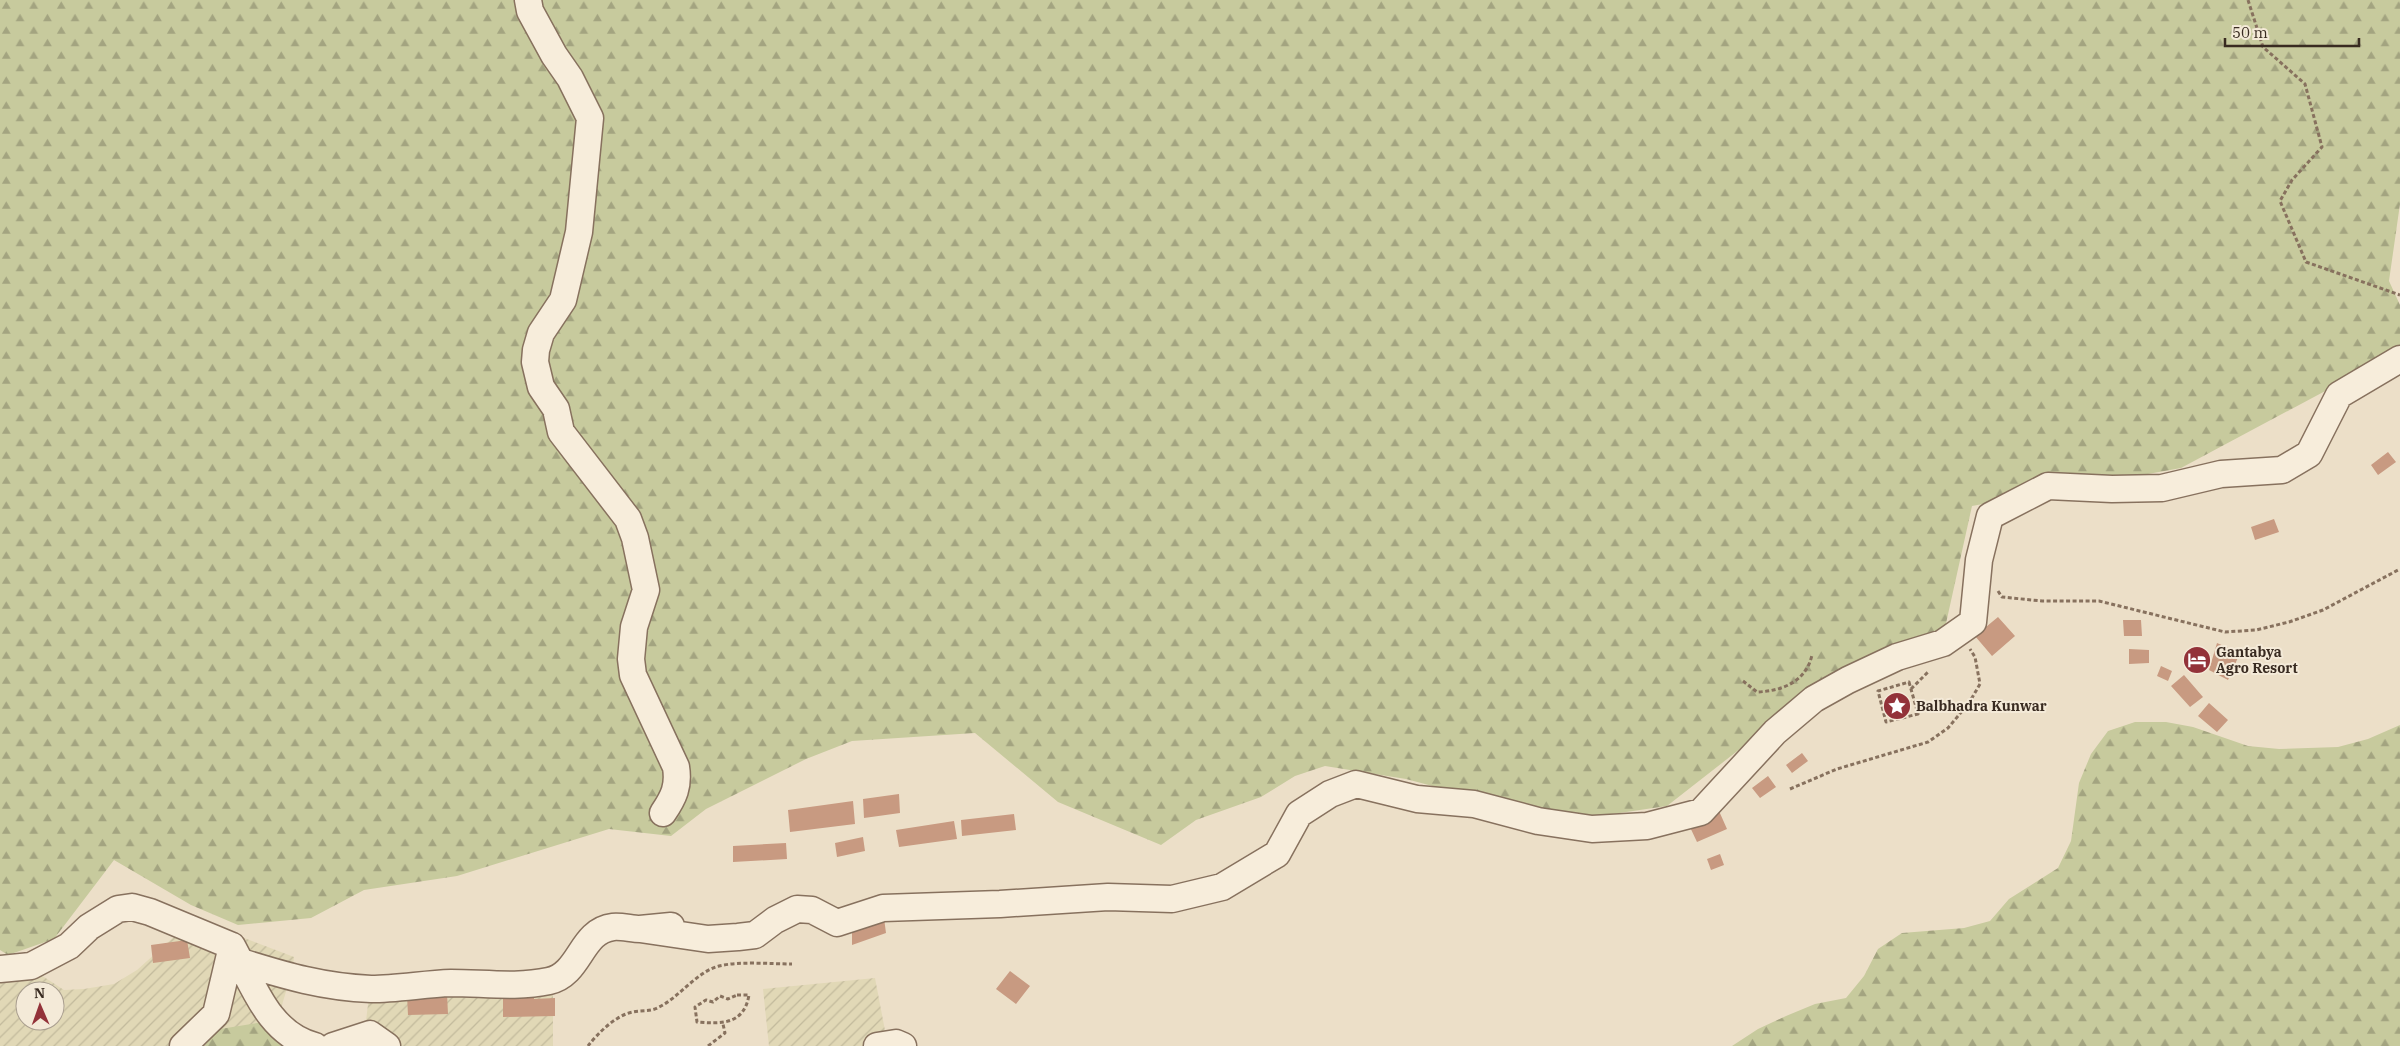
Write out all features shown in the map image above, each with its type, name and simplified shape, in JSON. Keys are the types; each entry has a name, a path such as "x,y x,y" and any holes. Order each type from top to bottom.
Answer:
{"street":[{"path":"528,0 530,11 554,55 579,93 590,118 580,232 563,300 541,333 535,362 540,387 556,409 561,432 628,519 635,538 646,590 634,628 631,659 634,675 676,767 679,782 670,803 663,813"},
{"path":"0,969 31,966 69,946 89,927 118,909 132,907 150,912 236,954 311,983 372,989 451,983 490,986 550,981 568,973 580,952 594,935 613,926 708,939 756,935 775,920 796,909 812,910 837,923 883,908 1000,904 1108,897 1172,899 1222,887 1278,854 1299,814 1330,794 1356,784 1417,799 1474,804 1538,821 1592,829 1647,826 1701,812 1775,732 1814,699 1848,680 1897,657 1943,643 1973,622 1979,560 1990,516 2048,486 2112,489 2162,488 2221,474 2282,470 2309,454 2339,395 2400,359"},
{"path":"640,929 672,926"},
{"path":"183,1046 216,1014 236,954"},
{"path":"236,954 263,1005 279,1026 298,1042 315,1046"},
{"path":"333,1046 370,1034 387,1046"},
{"path":"877,1046 896,1042 904,1046"}],"path":[{"path":"2248,0 2263,47 2305,84 2322,147 2292,180 2280,201 2306,262 2400,295"},
{"path":"1998,590 2002,597 2042,601 2099,601 2225,632 2264,628 2289,622 2323,610 2400,569"},
{"path":"1790,788 1837,768 1928,742 1948,728 1969,704 1980,684 1975,657 1960,631"},
{"path":"1743,682 1757,692 1782,688 1804,676 1812,655"},
{"path":"1909,682 1918,714 1886,722 1878,691 1909,682"},
{"path":"588,1046 604,1028 622,1017 633,1012 644,1012 660,1007 703,975 719,966 792,964"},
{"path":"737,995 749,995 747,1008 742,1014 723,1024 697,1022 695,1008 706,1000 713,1002 720,996 728,999 737,995"},
{"path":"708,1046 725,1033 723,1024"}],"shaded area":[{"path":"185,927 215,927 294,957 293,968 279,1015 252,1046 0,1046 0,954 50,981 15,981 15,1031 65,1031 65,990 114,984 137,970"},
{"path":"875,978 887,1041 875,1046 769,1046 763,989"},
{"path":"553,981 553,1046 363,1046 369,996"}],"green space":[{"path":"0,0 2400,0 2400,204 2389,281 2400,305 2400,351 2181,468 1972,506 1945,628 1763,731 1667,806 1565,821 1406,779 1325,766 1295,776 1261,797 1196,820 1161,845 1058,802 975,733 852,741 806,759 706,809 671,836 609,829 457,876 364,890 311,918 238,925 191,905 114,860 54,939 8,955 0,950"},
{"path":"2135,722 2166,722 2193,727 2248,746 2279,749 2338,747 2368,739 2400,725 2400,1046 1732,1046 1758,1029 1786,1016 1815,1004 1846,998 1864,976 1878,949 1902,933 1964,928 1990,921 2009,899 2058,868 2071,841 2079,783 2091,754 2108,731"},
{"path":"264,1022 289,1046 205,1046 214,1030"}],"building":[{"path":"2388,452 2396,462 2378,475 2371,465"},
{"path":"2274,519 2279,532 2255,540 2251,527"},
{"path":"1998,617 2015,636 1992,656 1975,636"},
{"path":"2123,620 2141,620 2142,636 2124,636"},
{"path":"2217,643 2240,653 2228,680 2209,670"},
{"path":"2129,649 2149,650 2149,663 2129,664"},
{"path":"2161,666 2172,671 2168,681 2157,676"},
{"path":"2184,675 2203,697 2190,707 2171,686"},
{"path":"2209,703 2228,720 2217,732 2198,716"},
{"path":"1802,753 1808,761 1792,773 1786,765"},
{"path":"1768,776 1776,787 1760,798 1752,788"},
{"path":"899,794 900,813 864,818 863,799"},
{"path":"853,801 855,824 790,832 788,810"},
{"path":"1719,811 1727,829 1697,842 1689,825"},
{"path":"1014,814 1016,830 962,836 961,820"},
{"path":"954,821 957,839 899,847 896,830"},
{"path":"863,837 865,851 837,857 835,843"},
{"path":"786,843 787,859 733,862 733,846"},
{"path":"1720,854 1724,865 1711,870 1707,859"},
{"path":"884,918 886,933 852,945 852,932"},
{"path":"187,940 190,958 153,963 151,945"},
{"path":"1010,971 1030,986 1016,1004 996,989"},
{"path":"447,994 448,1014 408,1015 407,995"},
{"path":"534,996 534,999 555,998 555,1016 503,1017 503,997"}],"place":[{"name":"Gantabya Agro Resort","path":"2197,660"},
{"name":"Balbhadra Kunwar","path":"1897,706"}]}
